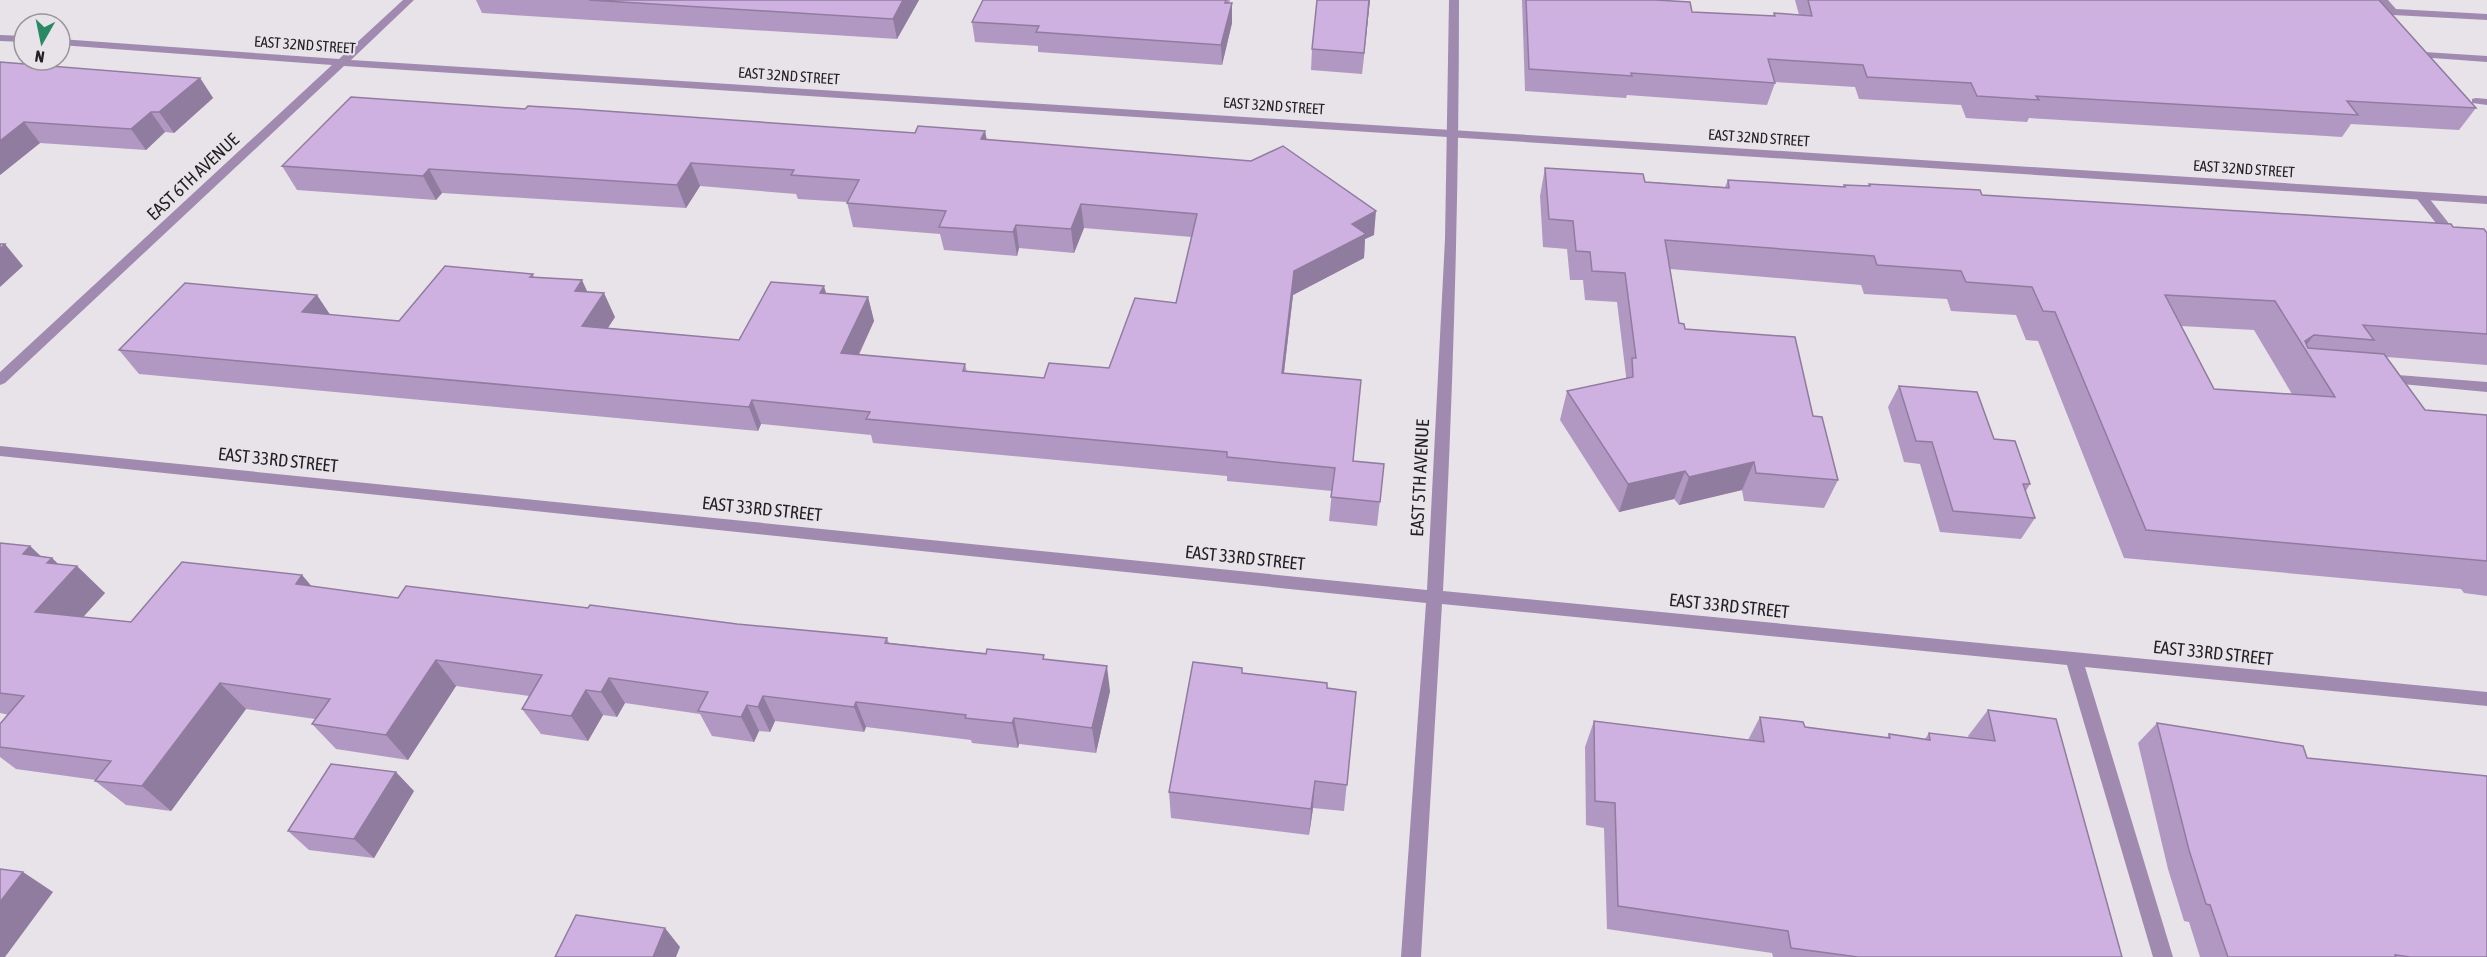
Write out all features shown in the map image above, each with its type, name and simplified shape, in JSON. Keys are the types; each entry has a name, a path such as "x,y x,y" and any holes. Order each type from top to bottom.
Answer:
{"street":[{"name":"EAST 6TH AVENUE","path":"0,380 344,63 409,0"},
{"name":"EAST 5TH AVENUE","path":"1411,957 1434,597 1455,133 1454,0"},
{"path":"2383,0 2393,12 2487,17"},
{"name":"EAST 32ND STREET","path":"72,43 344,63 2487,200"},
{"path":"2402,54 2487,59"},
{"path":"2421,196 2465,252"},
{"path":"2372,378 2487,387"},
{"name":"EAST 33RD STREET","path":"0,452 1434,597 2487,699"},
{"path":"2074,659 2163,957"}],"building":[{"path":"589,0 903,0 893,19"},
{"path":"983,0 1226,0 1225,3 1232,3 1221,45 1036,32 1039,26 972,22"},
{"path":"1317,0 1369,0 1364,53 1312,49"},
{"path":"1526,0 1656,0 1690,2 1692,12 1812,16 1808,0 2379,0 2476,108 2347,101 2358,115 2036,96 2039,100 1977,96 1971,83 1867,77 1863,65 1768,59 1775,83 1631,73 1632,76 1529,69"},
{"path":"0,62 12,63 12,72 72,72 72,68 200,78 159,112 151,112 131,129 24,122 0,141"},
{"path":"351,97 525,109 528,106 577,109 915,133 918,126 985,131 981,139 1251,161 1283,146 1376,211 1352,224 1366,234 1294,271 1282,373 1361,380 1353,461 1384,464 1380,502 1331,497 1335,468 1227,457 1227,452 866,419 870,412 752,400 749,407 119,350 185,283 317,295 302,312 399,321 445,266 533,274 530,277 582,280 575,291 604,293 582,326 739,340 771,282 824,286 820,293 868,297 841,353 965,364 963,371 1044,378 1049,363 1109,368 1135,298 1176,303 1197,214 1081,204 1071,229 1016,225 1013,232 939,227 946,211 847,203 859,180 791,175 794,170 691,163 677,185 429,169 423,176 282,166"},
{"path":"1545,168 1643,174 1645,182 1729,188 1728,180 1845,187 1844,185 1870,186 1869,184 1980,190 1982,195 2451,224 2453,227 2484,229 2487,233 2487,334 2363,325 2374,340 2314,335 2305,341 2308,348 2384,354 2425,410 2487,415 2487,561 2146,530 2055,312 2043,311 2032,287 1966,282 1961,271 1877,265 1874,256 1665,240 1679,323 1684,324 1685,329 1795,337 1813,416 1822,417 1838,480 1756,473 1754,462 1689,477 1685,471 1628,484 1567,391 1633,377 1632,358 1636,358 1625,273 1592,271 1590,252 1576,251 1573,221 1549,219","holes":["2165,295 2275,301 2335,397 2214,389"]},
{"path":"1899,386 1977,392 1994,439 2015,441 2030,484 2023,484 2035,518 1953,511 1932,442 1916,441"},
{"path":"0,543 30,546 23,554 52,558 47,563 77,566 35,612 131,622 182,562 302,575 296,584 398,598 406,586 588,608 590,605 737,624 887,638 885,643 986,654 987,649 1044,655 1043,659 1107,666 1092,728 1014,718 1012,723 965,718 966,715 856,702 854,707 763,696 758,707 747,705 741,717 698,711 708,692 609,678 601,692 586,690 571,716 522,709 542,675 436,660 386,735 312,724 330,699 220,683 142,786 95,781 111,761 0,747 0,724 24,696 0,693"},
{"path":"1193,662 1242,668 1242,673 1327,683 1327,688 1356,692 1347,785 1315,781 1311,809 1169,792"},
{"path":"1988,710 2056,719 2122,957 1858,957 1791,948 1788,931 1618,906 1615,803 1595,801 1594,721 1764,742 1760,717 1803,722 1805,727 1890,738 1889,734 1930,740 1929,733 1995,741"},
{"path":"2157,723 2303,746 2307,758 2487,776 2487,957 2395,955 2396,957 2228,957 2210,905 2206,904 2189,850"},
{"path":"331,764 396,772 354,839 288,831"},
{"path":"0,869 23,872 0,902"},
{"path":"576,915 665,928 653,957 555,957"}]}
